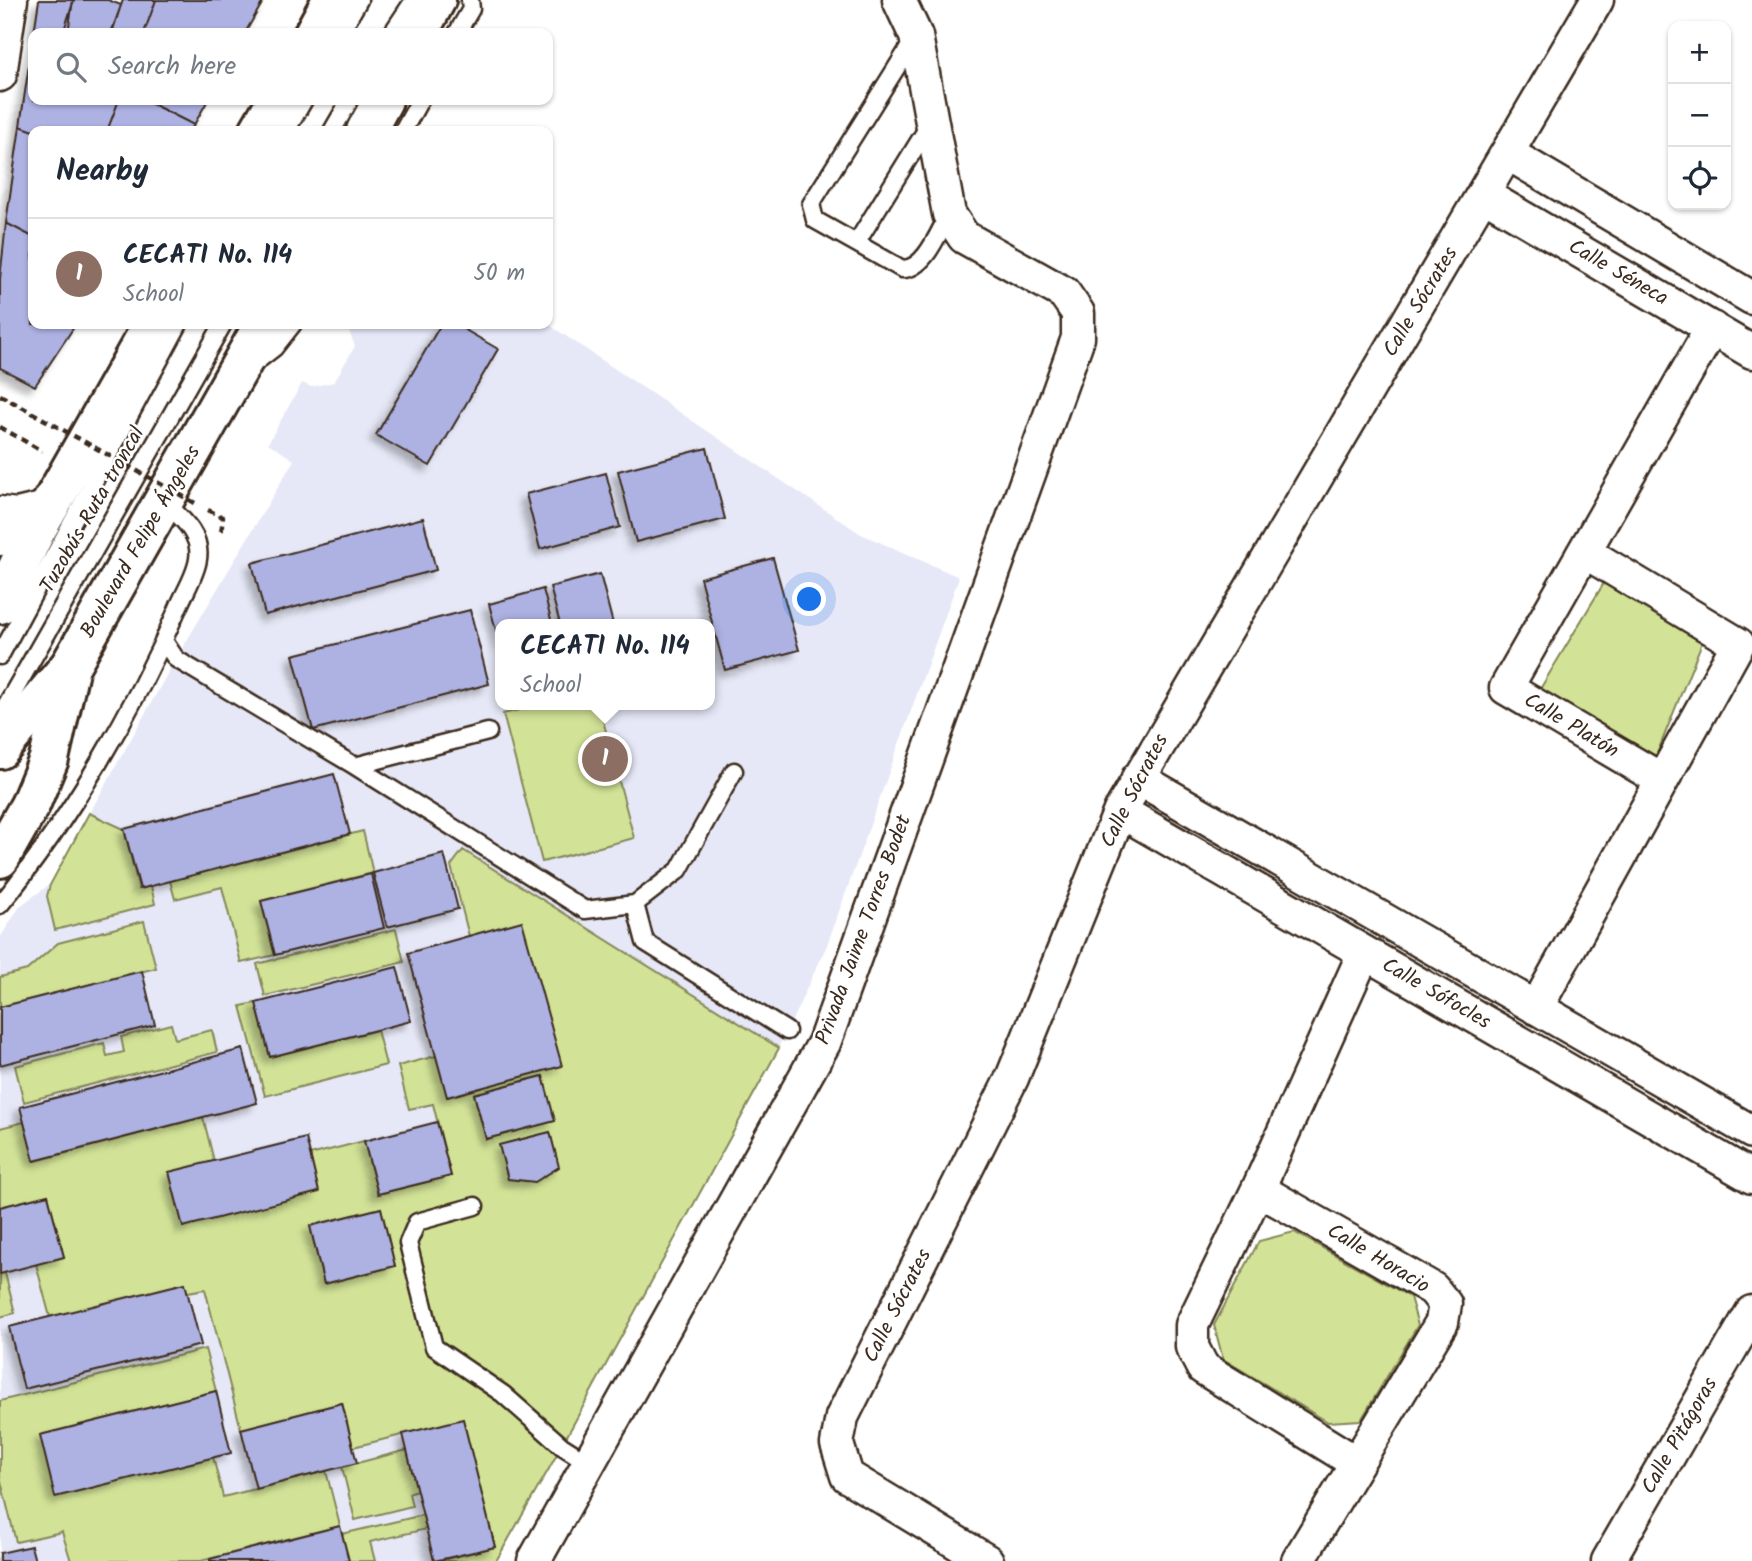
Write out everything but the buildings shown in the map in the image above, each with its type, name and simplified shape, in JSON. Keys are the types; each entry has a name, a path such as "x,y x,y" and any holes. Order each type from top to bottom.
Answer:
{"main road":[{"path":"317,28 332,0"},
{"path":"421,28 436,0"},
{"path":"263,126 274,105"},
{"path":"369,126 380,105"},
{"path":"3,595 28,527 72,469 150,329"},
{"name":"Boulevard Felipe Ángeles","path":"1,736 70,666 180,503 233,381 261,329"},
{"path":"0,858 30,805 49,759 70,666"}],"street":[{"path":"0,75 11,0"},
{"path":"899,0 916,36 949,214"},
{"name":"Calle Sócrates","path":"987,1561 847,1476 836,1444 842,1417 1013,1078 1120,811 1509,154 1597,0"},
{"path":"1509,154 1752,298"},
{"name":"Calle Séneca","path":"1484,195 1752,352"},
{"name":"Privada Jaime Torres Bodet","path":"534,1561 824,1043 1078,338 1078,313 1063,293 964,237 949,214"},
{"name":"Calle Platón","path":"1662,780 1506,688 1712,328"},
{"path":"0,513 17,515 28,527"},
{"path":"1536,1008 1738,644 1585,552"},
{"name":"Calle Sófocles","path":"1138,778 1752,1132"},
{"name":"Calle Sófocles","path":"1120,811 1364,953 1749,1169"},
{"path":"1355,1462 1203,1367 1192,1347 1192,1325 1258,1189 1364,953"},
{"name":"Calle Horacio","path":"1258,1189 1433,1289 1445,1304 1442,1322 1355,1462 1298,1561"},
{"name":"Calle Pitágoras","path":"1608,1561 1752,1312"}],"lane":[{"path":"343,28 359,0"},
{"path":"395,28 414,0"},
{"path":"460,28 471,9 470,0"},
{"path":"916,36 811,204 815,220 902,269 910,269 919,264 949,214"},
{"path":"289,126 301,105"},
{"path":"335,126 347,105"},
{"path":"405,126 417,105"},
{"path":"857,242 931,121"},
{"name":"Tuzobús Ruta troncal","path":"0,656 176,329"},
{"name":"Tuzobús Ruta troncal","path":"1,736 220,329"},
{"path":"233,381 274,348 289,329"},
{"path":"0,905 29,870 118,730 164,641 199,558 192,529 180,503"},
{"path":"164,641 176,659 355,766 585,910 635,904 679,870 734,771"},
{"path":"355,766 488,732"},
{"path":"635,904 645,942 786,1031"},
{"path":"475,1206 417,1222 408,1243 434,1347 503,1394 562,1446 589,1463"}],"path":[{"path":"0,395 180,503"},
{"path":"0,427 72,469"}],"shaded area":[{"path":"553,327 861,534 959,577 827,945 787,1031 496,1561 0,1561 0,938 20,906 50,884 170,669 294,460 268,443 302,383 311,387 334,382 355,346 348,329"}],"green space":[{"path":"1607,578 1703,640 1656,756 1534,699"},
{"path":"519,710 600,710 634,838 542,862 503,714"},
{"path":"89,813 124,829 139,889 151,886 155,904 55,930 47,896 50,885"},
{"path":"363,831 373,873 261,901 275,955 241,963 222,887 175,899 170,881"},
{"path":"463,850 779,1048 496,1561 438,1561 495,1547 463,1420 353,1447 342,1403 241,1429 205,1289 50,1317 36,1264 64,1257 48,1195 0,1207 0,1128 24,1122 35,1161 203,1117 214,1161 319,1192 310,1155 364,1141 378,1194 451,1176 433,1104 409,1109 398,1066 436,1056 448,1097 561,1066 469,936 451,866","holes":["542,1076 554,1121 486,1139 474,1094","550,1132 558,1167 508,1179 500,1145","381,1208 395,1266 324,1284 310,1226"]},
{"path":"144,921 156,968 0,1007 0,977 27,970 58,943"},
{"path":"396,929 404,962 265,996 257,964"},
{"path":"256,1003 270,1057 377,1030 386,1065 265,1096 241,1006"},
{"path":"171,1024 175,1039 212,1030 217,1052 24,1102 15,1066 104,1043 107,1056 124,1052 121,1037"},
{"path":"1294,1232 1410,1297 1418,1325 1361,1420 1328,1422 1223,1359 1214,1325 1259,1241"},
{"path":"5,1273 15,1313 0,1317 0,1274"},
{"path":"205,1349 216,1391 40,1435 213,1457 223,1497 326,1471 340,1526 201,1561 71,1561 62,1532 16,1542 0,1477 0,1401"},
{"path":"407,1450 417,1490 409,1493 412,1506 355,1520 342,1467"},
{"path":"423,1515 426,1529 370,1542 375,1561 349,1561 342,1534"}],"place":[{"name":"CECATI No. 114","path":"605,759"}]}
